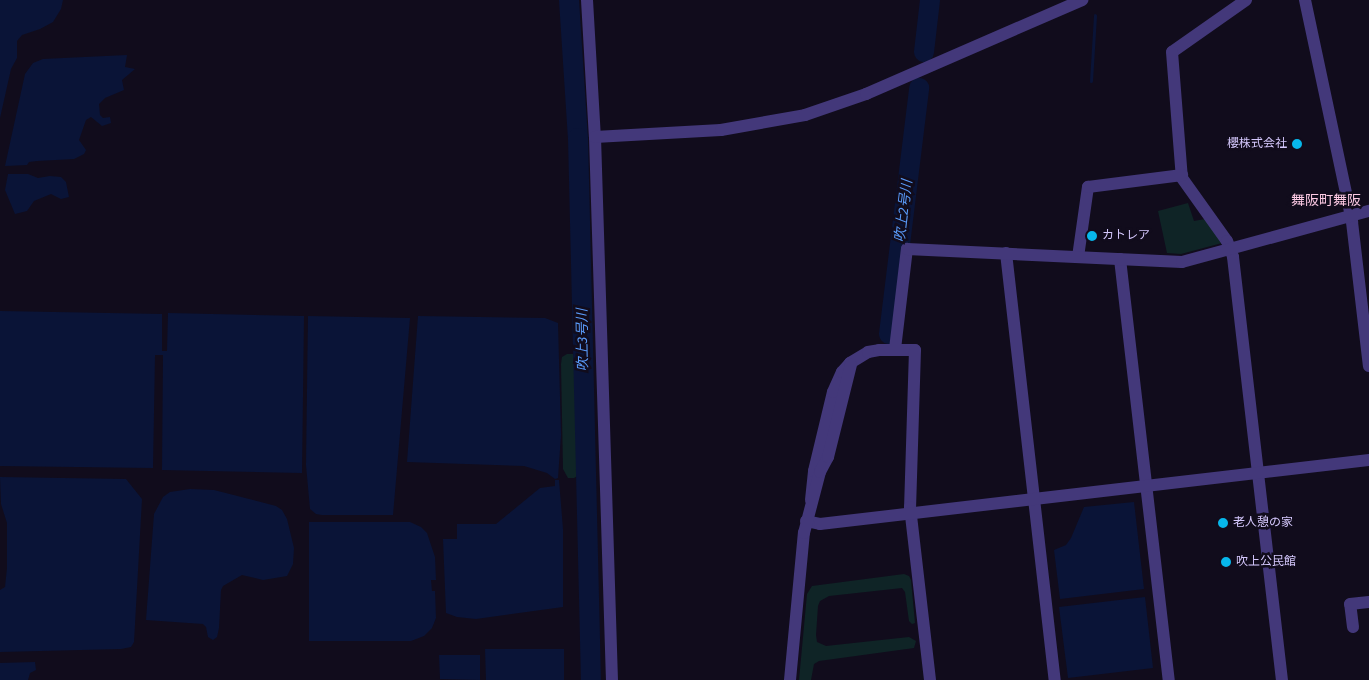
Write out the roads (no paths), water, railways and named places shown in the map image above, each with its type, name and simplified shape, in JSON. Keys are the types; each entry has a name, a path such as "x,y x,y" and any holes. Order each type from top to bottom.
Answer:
{"street":[{"path":"587,0 595,137 612,680"},
{"path":"595,137 721,130 805,115 866,94 1082,0"},
{"path":"1246,0 1172,52 1182,175 1227,241 1233,257 1282,680"},
{"path":"1305,0 1350,216 1369,366"},
{"path":"1078,257 1088,187 1182,175"},
{"path":"895,349 907,249 1182,262 1369,211"},
{"path":"1006,253 1055,680"},
{"path":"1120,259 1169,680"},
{"path":"790,680 806,520 820,472 828,457 851,362 868,352 895,349 915,350 911,514 930,680"},
{"path":"806,520 820,524 1369,460"},
{"path":"1353,627 1350,604 1369,602"}],"water":[{"path":"0,0 63,0 61,9 53,22 22,35 17,41 17,58 11,69 0,118"},
{"path":"127,55 125,67 135,69 122,80 124,90 105,98 99,104 100,115 103,118 110,117 111,123 102,126 91,117 86,120 79,140 86,150 84,154 74,159 37,161 29,162 27,165 5,166 25,74 33,63 43,59"},
{"path":"8,174 28,174 38,178 61,177 66,182 69,197 61,199 51,194 34,201 27,211 15,214 5,190"},
{"path":"0,311 162,314 162,351 167,351 168,313 304,316 302,473 162,470 163,355 155,355 153,468 0,466"},
{"path":"308,316 410,318 393,515 322,515 316,514 310,509 306,465"},
{"path":"418,316 545,318 558,323 561,435 558,478 555,479 547,473 524,466 407,462"},
{"path":"0,477 126,479 142,499 134,642 131,647 121,649 0,652 0,590 5,587 7,568 7,523 1,504"},
{"path":"555,480 559,480 563,529 563,607 476,619 457,617 446,613 443,539 457,539 457,524 496,524 540,488 555,486"},
{"path":"190,489 214,490 276,506 282,510 287,519 294,548 293,564 287,576 263,580 242,575 223,586 221,590 219,628 217,637 213,640 208,637 206,627 203,624 146,620 154,514 163,497 170,492"},
{"path":"1134,502 1144,589 1060,599 1054,550 1066,545 1071,538 1084,507"},
{"path":"309,522 410,522 421,527 427,533 435,557 436,580 431,580 432,591 435,591 436,618 432,628 424,636 411,641 309,641"},
{"path":"1145,597 1153,668 1068,678 1059,607"},
{"path":"485,649 564,649 564,680 486,680"},
{"path":"439,655 480,655 480,680 440,679"},
{"path":"35,662 36,670 30,673 28,680 0,680 0,663"}],"waterway":[{"name":"吹上3号川","path":"569,0 578,138 591,680"},
{"name":"吹上2号川","path":"924,52 930,0"},
{"path":"1091,81 1095,15"},
{"name":"吹上2号川","path":"889,334 919,88"}],"place":[{"name":"櫻株式会社","path":"1297,144"},
{"name":"カトレア","path":"1092,236"},
{"name":"老人憩の家","path":"1223,523"},
{"name":"吹上公民館","path":"1226,562"}],"district":[{"name":"舞阪町舞阪","path":"1326,201"}]}
